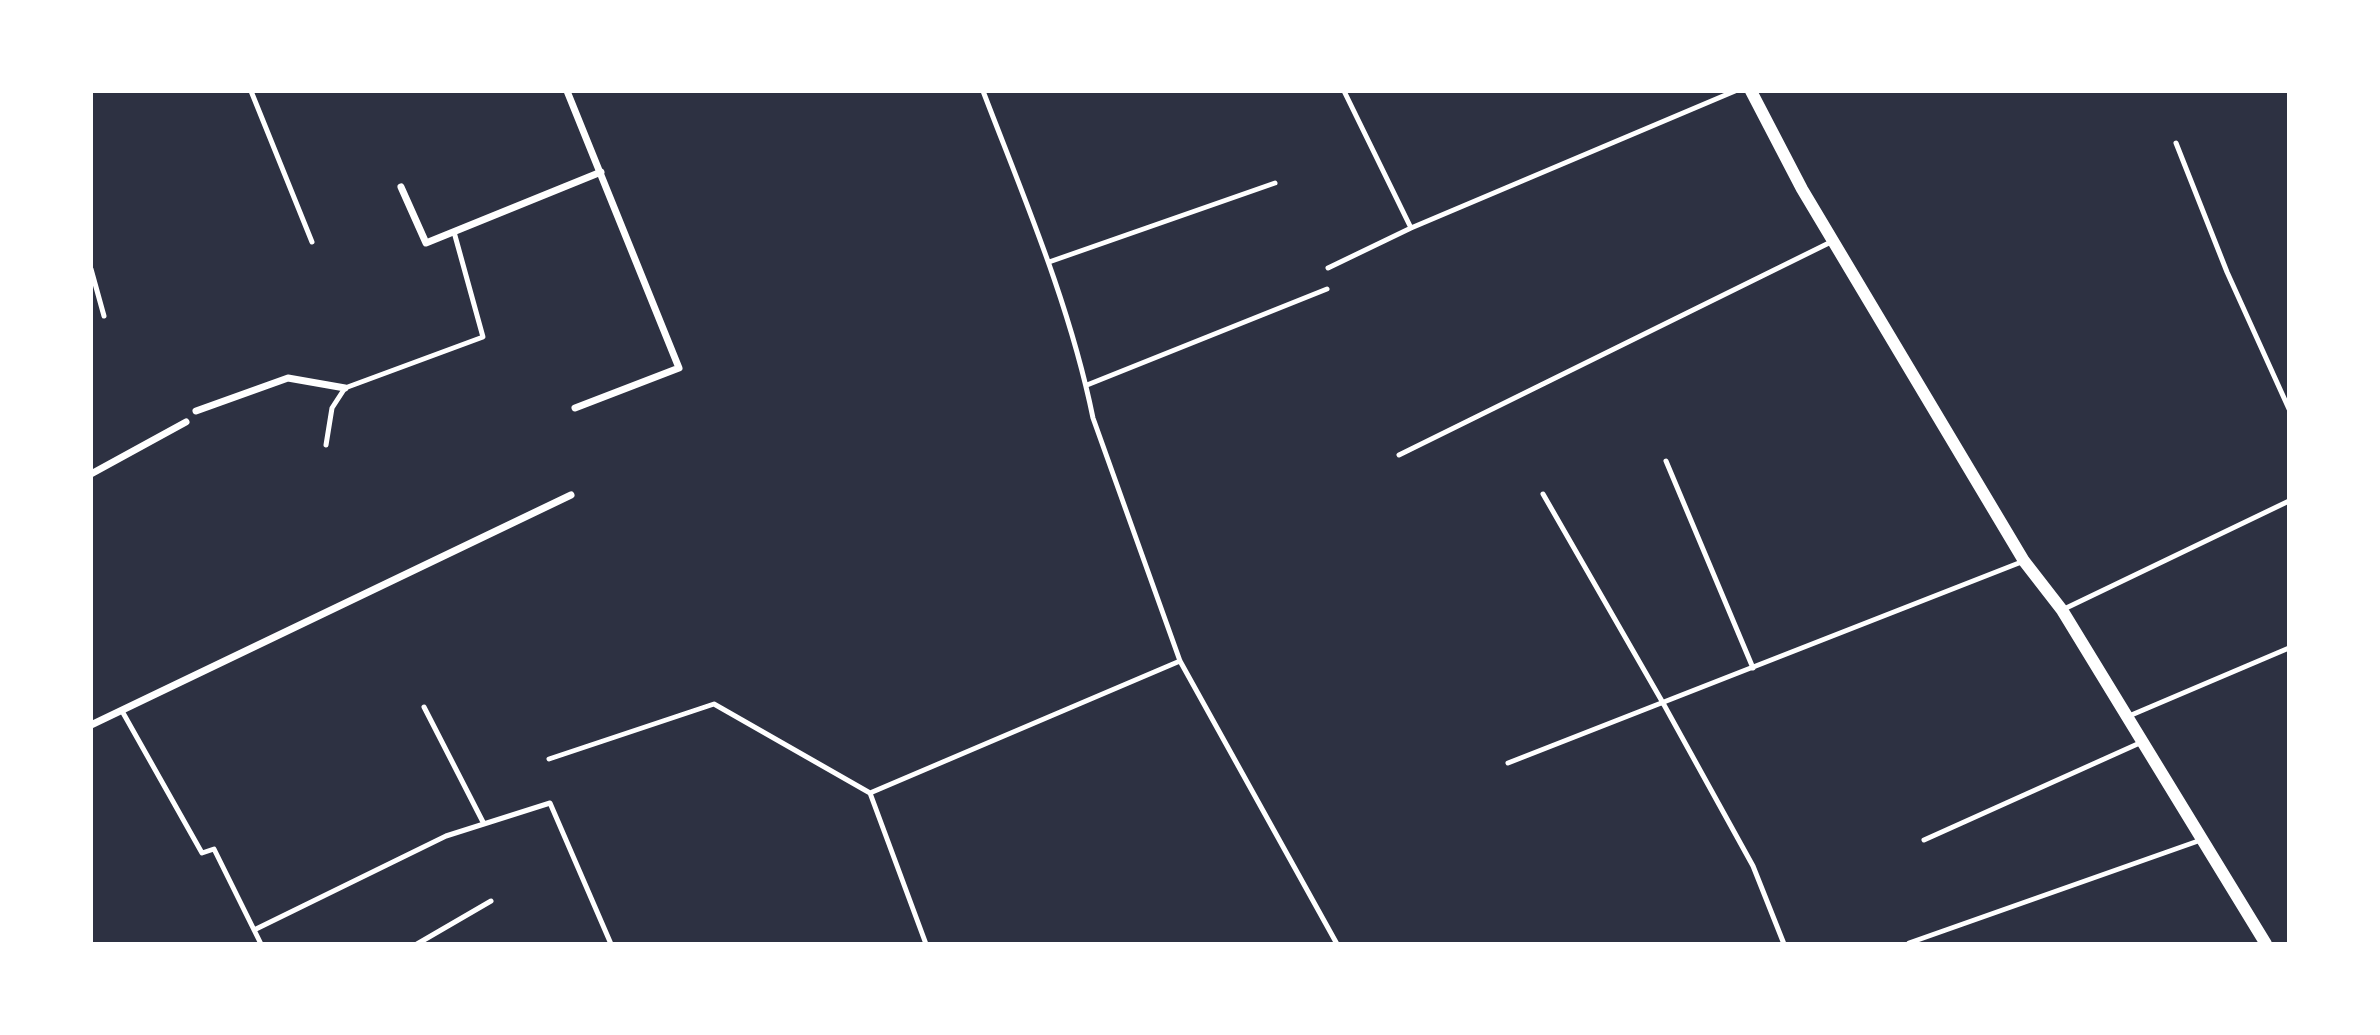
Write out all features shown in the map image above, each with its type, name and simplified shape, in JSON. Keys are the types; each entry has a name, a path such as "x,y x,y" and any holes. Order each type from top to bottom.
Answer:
{"street":[{"path":"567,91 679,368 575,408"},
{"path":"1751,91 1802,189 2024,561 2062,610 2266,944"},
{"path":"401,187 426,243 601,172"},
{"path":"195,411 288,378 345,388"},
{"path":"91,474 186,422"},
{"path":"91,725 571,495"}],"lane":[{"path":"251,91 312,242"},
{"path":"983,91 1049,262 1087,385 1093,418 1180,661 1337,944"},
{"path":"1345,91 1411,228"},
{"path":"1328,268 1411,228 1735,91"},
{"path":"2176,143 2227,272 2289,409"},
{"path":"1049,262 1275,183"},
{"path":"326,445 332,408 345,388 483,337 454,233"},
{"path":"1399,455 1833,241"},
{"path":"91,269 104,316"},
{"path":"1087,385 1327,289"},
{"path":"1667,461 1753,668"},
{"path":"1543,494 1753,866 1784,944"},
{"path":"2062,610 2289,501"},
{"path":"1508,763 2024,561"},
{"path":"2126,717 2289,648"},
{"path":"870,793 1180,661"},
{"path":"549,759 714,704 870,793 926,944"},
{"path":"424,707 484,824"},
{"path":"122,710 202,853 214,849 261,944"},
{"path":"1924,840 2142,742"},
{"path":"254,930 446,836 551,803 611,944"},
{"path":"1909,943 2201,840"},
{"path":"416,944 491,901"}]}
